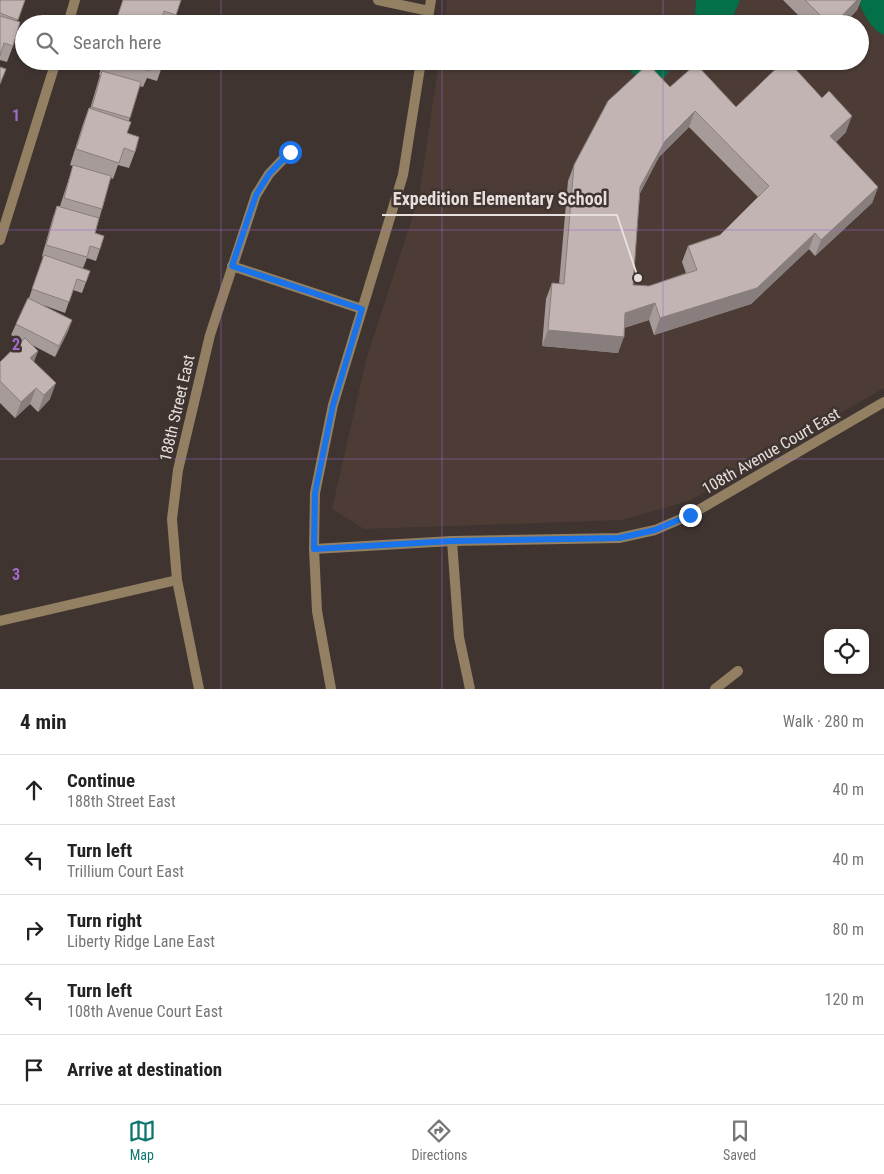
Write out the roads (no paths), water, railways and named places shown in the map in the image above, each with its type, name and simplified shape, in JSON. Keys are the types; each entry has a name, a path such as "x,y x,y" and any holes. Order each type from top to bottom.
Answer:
{"street":[{"path":"71,15 75,0"},
{"path":"378,0 429,11"},
{"path":"428,15 431,0"},
{"path":"0,240 53,70"},
{"path":"331,689 317,611 314,549 315,493 329,422 403,175 420,70"},
{"name":"188th Street East","path":"200,689 177,580 172,519 178,470 210,335 256,195 269,174 290,152"},
{"path":"232,266 362,309"},
{"name":"108th Avenue Court East","path":"314,549 452,541 619,538 655,530 690,515 884,402"},
{"path":"452,541 459,637 470,689"},
{"path":"0,621 177,580"},
{"path":"715,689 738,671"}],"place":[{"name":"Expedition Elementary School","path":"638,278"}]}
